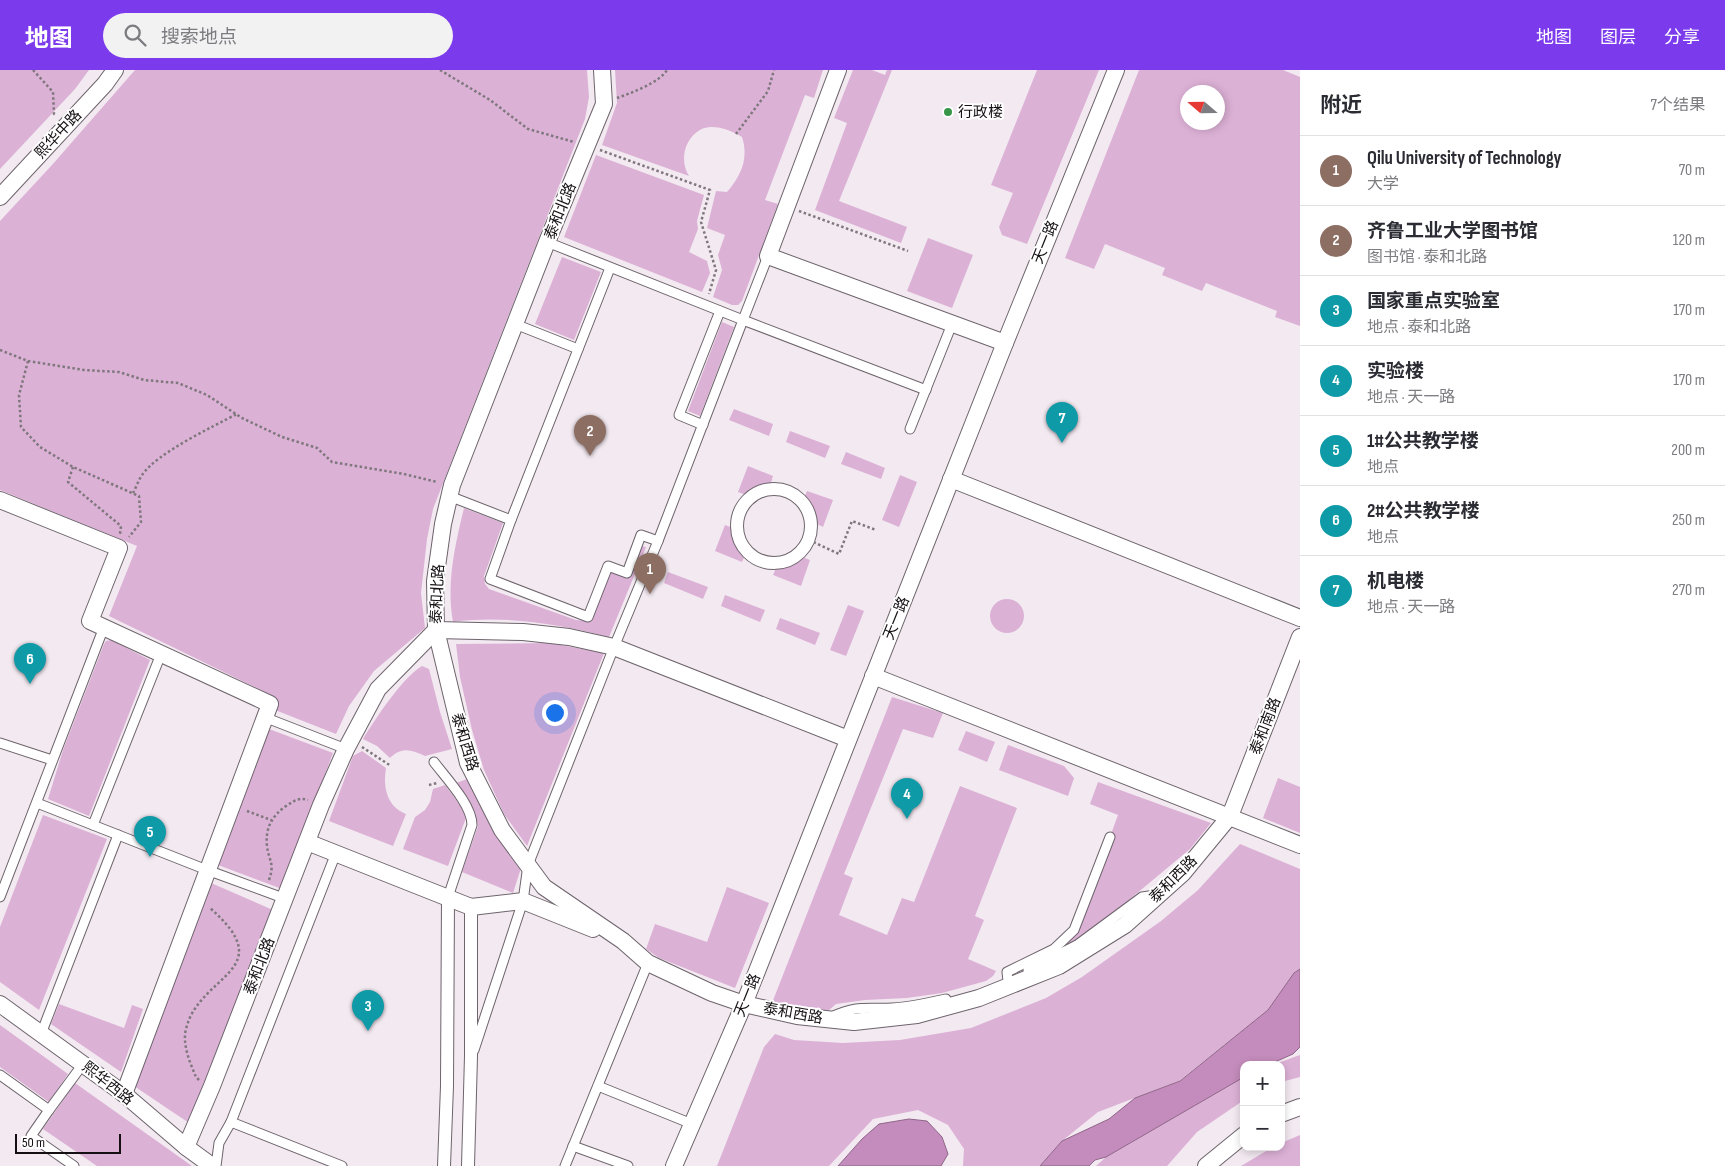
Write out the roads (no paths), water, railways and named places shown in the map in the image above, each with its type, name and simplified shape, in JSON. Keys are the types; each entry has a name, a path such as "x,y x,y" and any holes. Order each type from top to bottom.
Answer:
{"street":[{"name":"熙华中路","path":"0,197 115,70"},
{"name":"泰和北路","path":"186,1147 212,1086 321,805 348,746 378,689 436,630 435,581 450,491 547,242 604,104 602,70"},
{"path":"838,70 768,256 1005,343"},
{"name":"天一路","path":"674,1166 744,1004 1005,343 1116,70"},
{"path":"952,479 1300,618"},
{"path":"777,488 789,491 799,497 809,512 812,529 809,540 803,550 794,558 783,563 771,564 760,561 750,555 742,546 738,535 737,523 740,512 750,498 766,489 777,488"},
{"path":"0,500 118,548 90,621 270,704 124,1094"},
{"path":"436,630 523,632 569,636 614,647 848,739"},
{"name":"泰和西路","path":"436,630 468,763 502,830 544,887 623,941 648,963 712,993 744,1004 797,1016 854,1022 917,1015 979,998 1059,966 1125,925 1183,873 1230,816"},
{"name":"泰和南路","path":"1230,816 1300,636"},
{"path":"873,676 1300,845"},
{"path":"307,842 471,906 523,901 623,941"},
{"path":"444,1166 447,1086 448,898"},
{"path":"468,1166 471,1056 471,906"},
{"name":"熙华西路","path":"0,1004 124,1094 186,1147 212,1166"},
{"path":"1285,1113 1300,1107"},
{"path":"1206,1166 1240,1138"}],"lane":[{"path":"547,242 926,390"},
{"path":"471,1056 523,901 528,865 614,647 658,542 768,256"},
{"path":"610,268 511,520 490,579 588,617 608,566 627,574 641,535 658,542"},
{"path":"703,425 679,416 720,311"},
{"path":"515,324 578,349"},
{"path":"910,429 952,324"},
{"path":"450,491 511,520"},
{"path":"0,897 104,627"},
{"path":"93,825 161,654"},
{"path":"264,717 348,746"},
{"path":"0,743 52,760"},
{"path":"434,762 469,810 472,820 448,898"},
{"path":"37,803 207,870 286,898"},
{"path":"41,1034 118,835"},
{"path":"1008,981 1007,972 1054,949 1074,930 1110,837"},
{"path":"216,1166 219,1143 231,1122 336,853"},
{"path":"828,1019 844,1011 860,1007 892,1008 936,1002 1008,981 1077,946 1142,898 1159,894"},
{"path":"565,1166 648,963"},
{"path":"74,1166 31,1136 83,1064"},
{"path":"0,1075 49,1110"},
{"path":"598,1086 692,1124"},
{"path":"231,1122 342,1166"},
{"path":"573,1146 628,1166"}],"place":[{"name":"行政楼","path":"948,112"},
{"name":"机电楼","path":"1062,443"},
{"name":"齐鲁工业大学图书馆","path":"590,456"},
{"name":"Qilu University of Technology","path":"650,594"},
{"name":"2#公共教学楼","path":"30,684"},
{"name":"实验楼","path":"907,819"},
{"name":"1#公共教学楼","path":"150,857"},
{"name":"国家重点实验室","path":"368,1031"}]}
